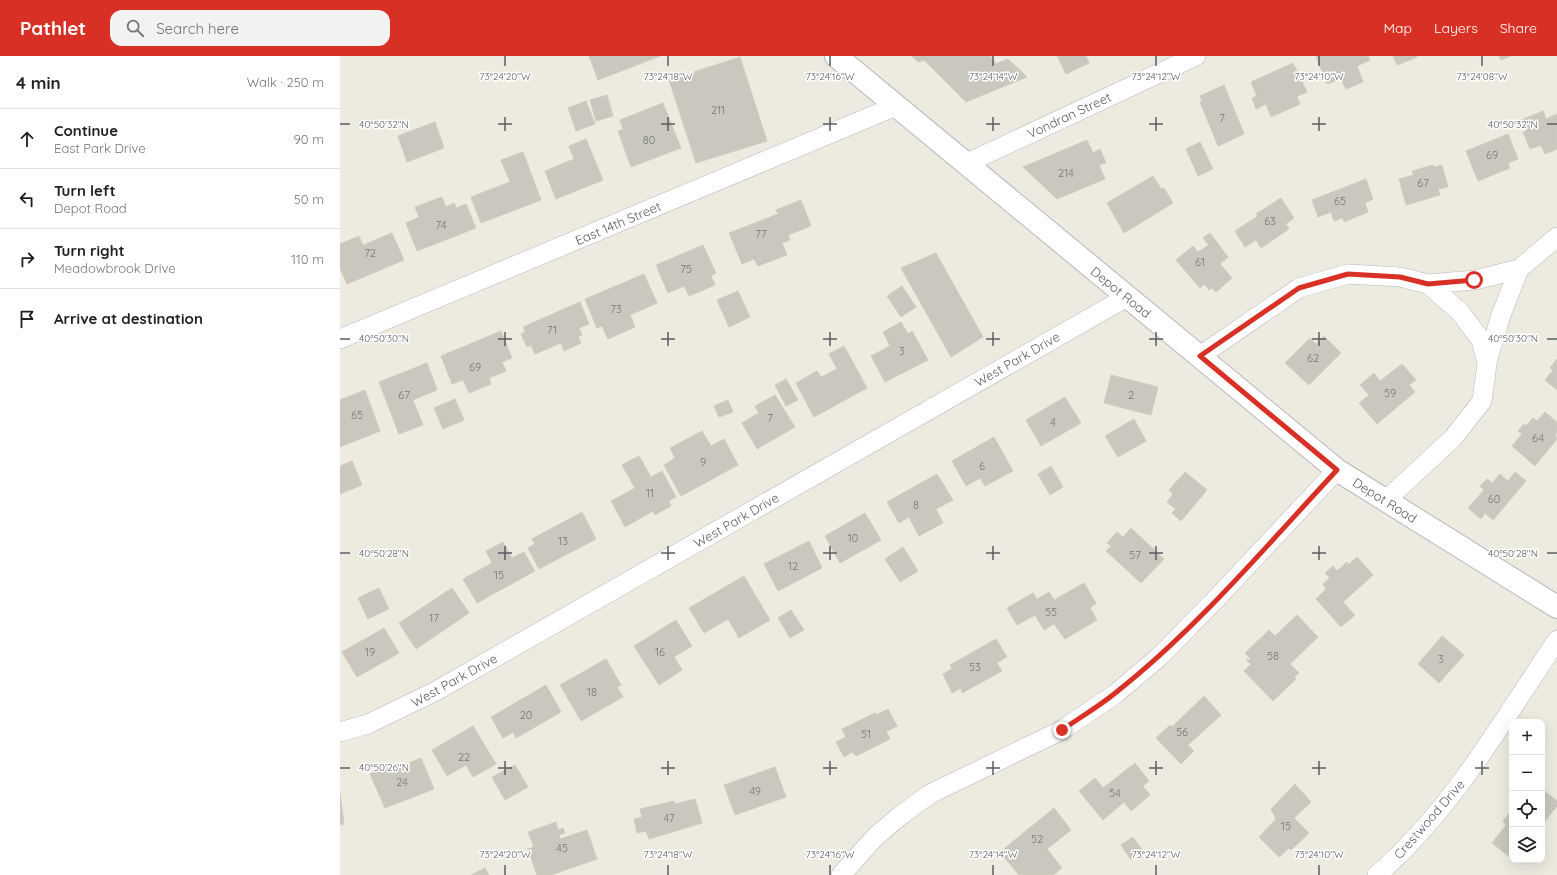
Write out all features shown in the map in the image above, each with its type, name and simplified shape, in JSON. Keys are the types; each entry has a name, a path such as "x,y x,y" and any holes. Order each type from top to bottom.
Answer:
{"street":[{"name":"Depot Road","path":"836,56 964,164 1200,356 1337,470 1557,607"},
{"name":"Vondran Street","path":"964,164 1196,56"},
{"name":"East 14th Street","path":"340,340 896,106"},
{"path":"1200,356 1299,288 1348,274 1400,277 1428,284 1474,280 1519,269 1557,237"},
{"path":"1385,501 1453,438 1482,401 1486,364 1501,315 1519,269"},
{"path":"1428,284 1460,312 1481,340 1486,364"},
{"name":"West Park Drive","path":"340,732 368,724 436,691 1127,297"},
{"path":"841,875 875,837 902,814 930,794 1062,730 1114,695 1180,636 1337,470"},
{"name":"Crestwood Drive","path":"1378,875 1402,854 1453,795 1557,640"}],"building":[{"path":"589,56 660,56 598,80"},
{"path":"912,56 990,56 996,64 1008,59 1027,77 966,102 924,60 918,62"},
{"path":"1057,56 1086,56 1089,63 1066,74"},
{"path":"1316,56 1368,56 1370,60 1357,66 1363,82 1346,89 1341,79 1327,84"},
{"path":"1393,56 1417,56 1417,57 1397,65"},
{"path":"1499,56 1511,56 1501,60"},
{"path":"740,57 767,141 696,163 669,80"},
{"path":"1293,63 1307,92 1297,96 1300,104 1271,117 1266,104 1256,109 1252,98 1257,96 1251,82"},
{"path":"1224,85 1244,134 1218,146 1200,102 1202,101 1200,96"},
{"path":"607,95 613,116 596,121 590,100"},
{"path":"586,101 595,124 576,131 568,108"},
{"path":"663,103 681,148 631,167 618,131 623,129 620,120"},
{"path":"1543,111 1546,119 1557,114 1557,149 1545,154 1541,145 1530,149 1523,132 1526,131 1521,120"},
{"path":"435,122 444,148 407,162 398,136"},
{"path":"1508,134 1518,159 1508,163 1510,168 1478,181 1466,151"},
{"path":"586,139 603,180 556,199 545,171 574,159 569,146"},
{"path":"1087,140 1093,153 1100,149 1106,163 1099,165 1105,179 1057,199 1023,167"},
{"path":"1200,142 1213,169 1198,176 1186,149"},
{"path":"523,152 541,200 481,223 471,197 510,182 501,160"},
{"path":"1433,165 1434,167 1442,165 1448,187 1438,189 1440,195 1406,205 1399,179 1414,175 1412,171"},
{"path":"1153,176 1161,189 1164,188 1173,203 1124,233 1107,203"},
{"path":"1366,179 1373,199 1365,203 1368,212 1344,222 1343,218 1334,221 1331,212 1318,217 1312,200"},
{"path":"442,197 446,207 454,203 456,208 466,204 476,228 417,251 406,223 419,217 415,207"},
{"path":"1281,198 1294,218 1286,224 1289,229 1261,248 1256,240 1245,247 1235,231 1258,216 1256,214"},
{"path":"801,200 811,226 788,235 790,240 782,243 787,255 758,266 754,259 742,264 729,233 778,214 776,210"},
{"path":"392,233 404,260 347,284 340,268 340,244 359,236 363,245"},
{"path":"1210,233 1228,257 1220,264 1232,278 1216,292 1212,288 1209,290 1204,284 1200,288 1176,260 1193,246 1198,252 1209,245 1203,238"},
{"path":"703,245 716,273 711,276 715,285 689,296 684,286 668,293 656,265"},
{"path":"936,253 983,337 951,357 901,268"},
{"path":"644,274 657,303 630,315 635,327 608,339 602,326 597,328 585,299"},
{"path":"902,286 916,307 901,317 887,296"},
{"path":"738,291 750,317 729,327 717,300"},
{"path":"580,302 589,324 579,328 582,335 578,336 581,343 564,351 561,343 535,354 531,345 527,347 521,334 525,332 523,327"},
{"path":"901,322 908,334 912,331 928,360 885,382 871,356 890,346 883,332"},
{"path":"501,331 512,358 502,362 506,371 489,378 491,384 469,393 463,380 452,384 441,356"},
{"path":"1324,336 1341,353 1309,385 1285,363 1310,338 1316,344"},
{"path":"844,346 867,388 814,417 796,383 817,371 821,377 837,369 829,354"},
{"path":"1557,359 1557,390 1545,380 1553,370 1550,368"},
{"path":"427,363 437,390 413,400 423,425 399,434 379,382"},
{"path":"1402,364 1416,380 1409,385 1415,392 1377,424 1359,403 1369,395 1360,385 1374,373 1380,381"},
{"path":"1111,375 1158,387 1151,415 1104,403"},
{"path":"786,379 798,400 786,406 775,385"},
{"path":"365,390 380,431 340,447 340,400"},
{"path":"775,395 795,427 757,449 742,423 759,413 755,406"},
{"path":"1065,397 1081,423 1041,446 1026,420"},
{"path":"455,399 464,420 443,429 434,408"},
{"path":"728,400 733,412 719,417 714,406"},
{"path":"1545,412 1557,422 1557,432 1555,435 1557,439 1535,466 1512,446 1522,434 1518,431 1524,424 1526,426 1533,418 1537,421"},
{"path":"1134,419 1146,441 1118,457 1105,436"},
{"path":"702,431 711,446 724,439 738,465 681,496 664,465 675,458 670,448"},
{"path":"994,437 1013,471 985,486 980,478 966,486 952,461"},
{"path":"639,456 651,477 662,471 676,497 669,501 671,506 655,515 653,511 625,527 611,501 635,488 622,465"},
{"path":"352,461 362,485 340,494 340,466"},
{"path":"1051,466 1063,487 1050,495 1038,474"},
{"path":"1185,472 1207,490 1181,521 1172,513 1176,509 1167,502 1173,494 1169,490"},
{"path":"1515,472 1526,481 1493,520 1485,513 1481,519 1468,508 1484,490 1480,486 1487,479 1492,483 1500,474 1508,481"},
{"path":"937,474 953,500 936,509 943,523 919,536 909,517 899,523 887,502"},
{"path":"582,512 596,539 539,569 528,548 535,544 532,539"},
{"path":"865,513 881,540 840,563 825,536"},
{"path":"1131,528 1164,559 1141,583 1106,551 1111,546 1107,543 1117,532 1123,537"},
{"path":"809,541 822,568 778,591 764,564"},
{"path":"503,542 512,558 524,552 535,571 477,603 463,579 492,563 486,551"},
{"path":"903,547 918,571 900,582 885,559"},
{"path":"1357,557 1373,575 1343,602 1355,615 1341,627 1316,599 1326,589 1323,584 1330,578 1325,573 1333,566 1337,571 1347,562 1348,565"},
{"path":"744,576 770,620 739,638 728,619 704,633 689,608"},
{"path":"1084,583 1096,603 1090,608 1097,620 1065,639 1054,624 1044,630 1035,615 1017,625 1007,608 1033,593 1037,599 1049,592 1054,600"},
{"path":"379,588 389,609 368,619 358,598"},
{"path":"452,588 469,613 416,649 399,623"},
{"path":"791,610 804,630 790,638 778,618"},
{"path":"1297,615 1318,637 1290,664 1299,673 1294,677 1296,679 1273,701 1244,671 1251,664 1246,660 1251,659 1245,653 1269,630 1275,636"},
{"path":"676,620 692,646 674,657 682,670 659,685 634,646"},
{"path":"384,628 399,653 357,677 342,652"},
{"path":"1442,636 1464,655 1439,683 1418,664"},
{"path":"996,639 1007,657 997,663 1002,671 962,693 961,688 952,693 943,674 952,669 950,665"},
{"path":"606,659 621,685 617,687 623,697 581,721 560,685"},
{"path":"546,685 561,712 516,738 513,732 503,738 491,717"},
{"path":"1204,696 1221,715 1188,745 1194,751 1181,764 1156,738 1170,725 1172,727"},
{"path":"888,709 897,726 886,732 890,739 856,756 852,752 844,757 836,742 846,737 842,729 875,713 876,715"},
{"path":"473,726 496,764 473,777 466,765 447,776 432,750"},
{"path":"421,758 434,789 385,808 370,774 387,765 389,771"},
{"path":"1135,763 1149,781 1143,786 1150,795 1131,811 1124,802 1103,820 1079,791 1095,778 1103,788"},
{"path":"515,765 528,787 505,800 492,777"},
{"path":"775,767 786,797 735,815 724,785"},
{"path":"1295,784 1311,802 1294,818 1309,833 1291,850 1289,848 1279,857 1259,837 1276,819 1271,809"},
{"path":"1545,791 1557,801 1557,806 1545,821"},
{"path":"340,794 344,824 340,825"},
{"path":"695,799 702,823 649,839 646,831 637,833 634,819 642,817 640,809 674,801 675,804"},
{"path":"1054,808 1071,830 1047,849 1062,868 1053,875 1019,875 1000,852"},
{"path":"1509,814 1509,857 1492,843 1506,825 1503,821"},
{"path":"556,822 558,830 563,828 565,833 559,835 560,839 587,830 597,859 551,875 537,875 528,849 534,847 528,832"},
{"path":"1133,837 1143,851 1131,860 1121,845"},
{"path":"485,868 489,875 471,875"}],"route":[{"path":"1062,730 1114,695 1158,657 1217,598 1337,470 1200,356 1299,288 1348,274 1400,277 1428,284 1474,280"}]}
